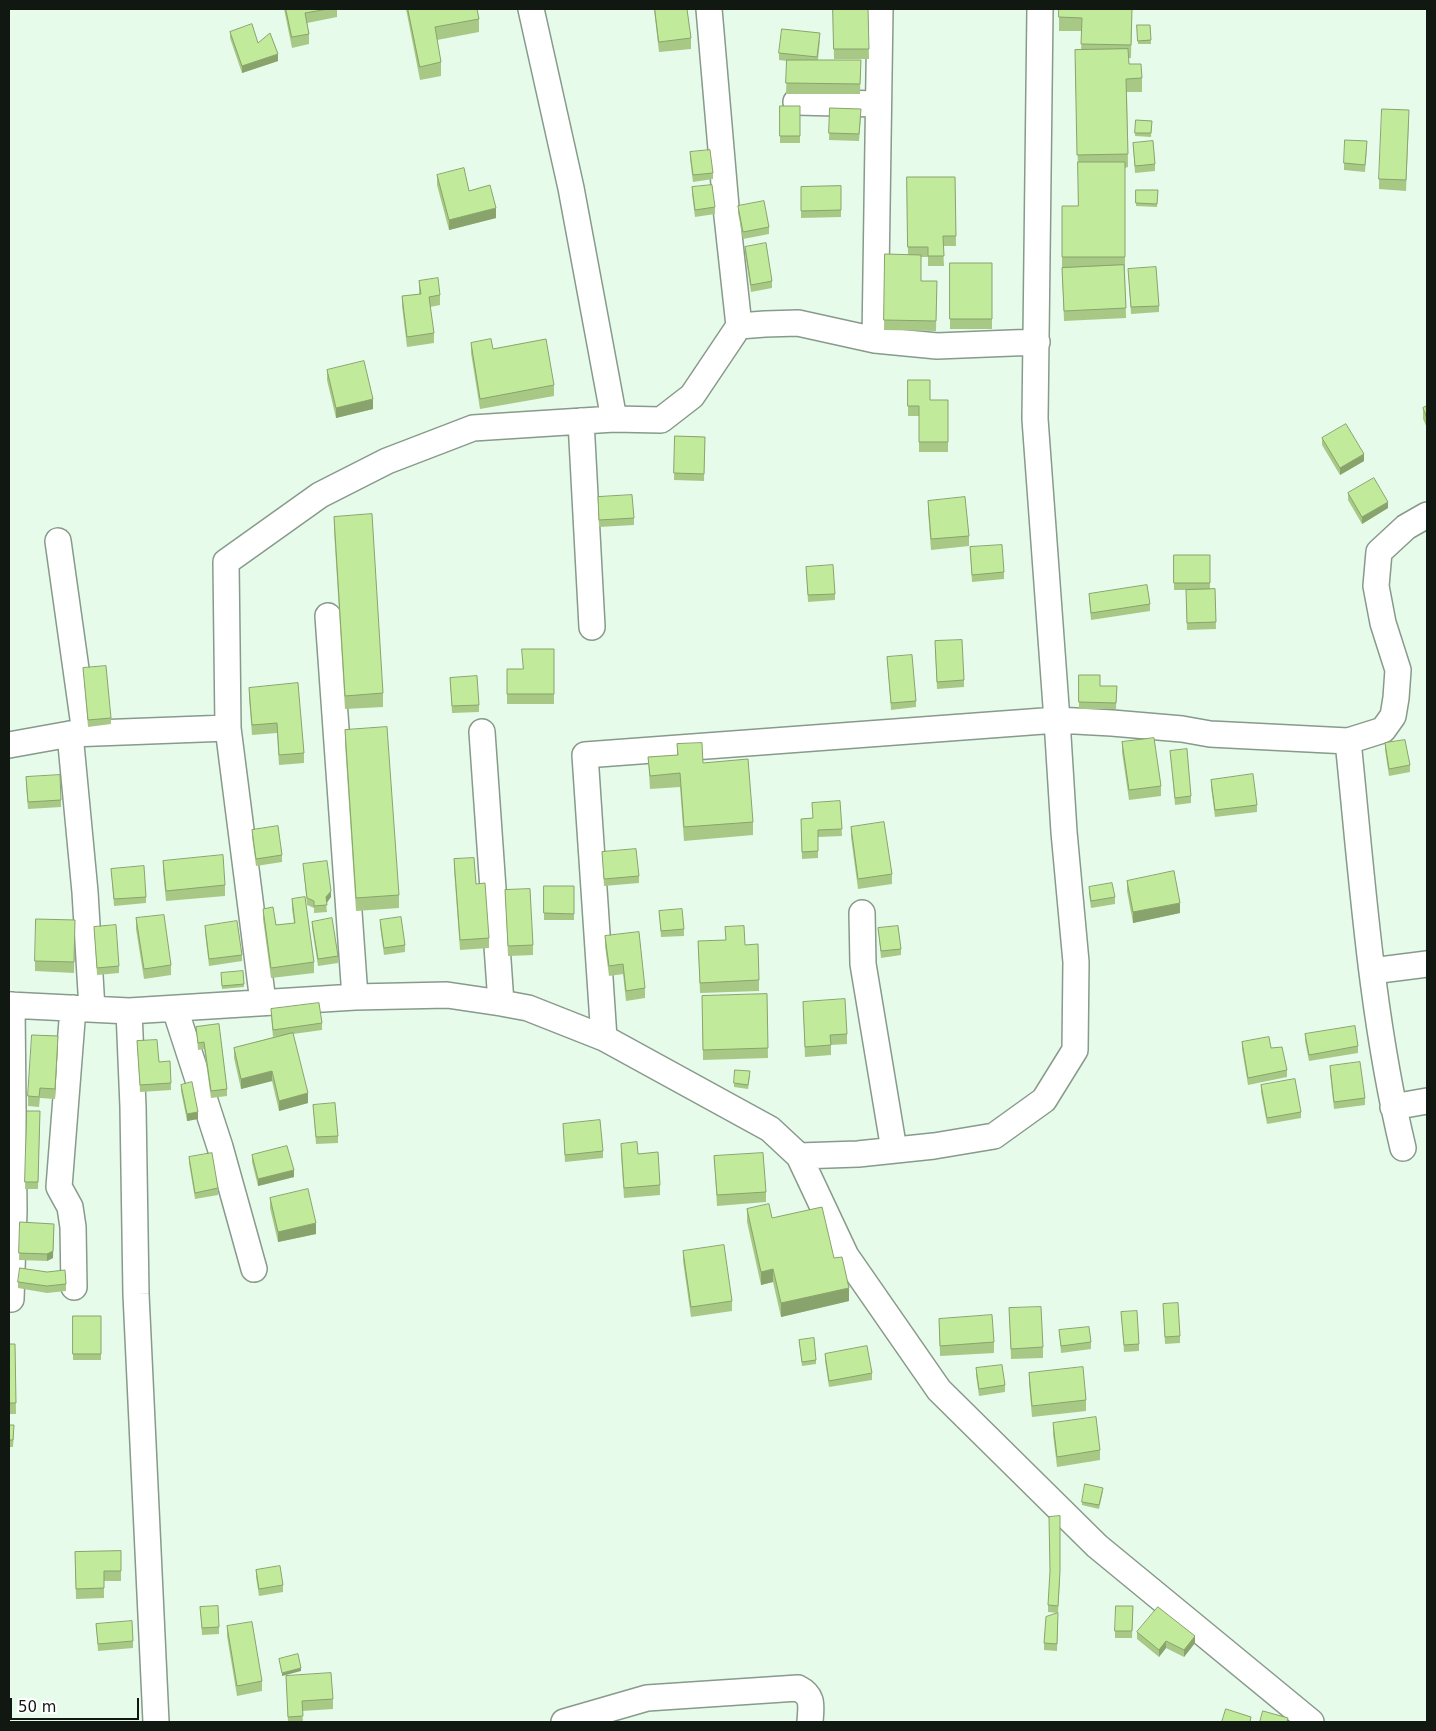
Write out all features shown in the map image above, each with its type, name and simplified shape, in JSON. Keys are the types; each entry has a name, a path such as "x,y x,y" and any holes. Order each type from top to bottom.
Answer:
{"street":[{"path":"531,9 571,188 614,419"},
{"path":"263,1002 228,728 226,562 320,495 387,461 473,428 614,419 661,420 692,396 739,326 726,207 709,9"},
{"path":"875,340 880,9"},
{"path":"799,1156 858,1154 934,1146 994,1136 1044,1100 1075,1050 1076,962 1064,832 1035,419 1040,9"},
{"path":"796,102 878,104"},
{"path":"739,326 798,323 875,340 937,346 1037,342"},
{"path":"581,421 592,628"},
{"path":"604,1038 585,755 1057,720 1190,730 1210,734 1348,741 1383,730 1393,716 1398,670 1383,623 1376,586 1379,552 1406,527 1427,515"},
{"path":"58,541 78,734 84,892 83,1009 59,1187 70,1207 73,1227 74,1287"},
{"path":"328,616 355,997"},
{"path":"9,744 78,734 228,728"},
{"path":"482,732 501,1003"},
{"path":"1348,741 1372,971 1393,1107 1403,1148"},
{"path":"862,913 863,964 894,1150"},
{"path":"1372,971 1427,964"},
{"path":"11,1299 14,1211 10,1005 130,1011 355,997 448,995 528,1008 604,1038 770,1128 799,1156 846,1256 939,1390 1097,1546 1310,1722"},
{"path":"175,1008 220,1147 254,1269"},
{"path":"130,1011 136,1294 156,1722"},
{"path":"1393,1107 1427,1101"},
{"path":"564,1722 647,1698 798,1688 807,1692 811,1702 810,1722"}],"building":[{"path":"286,9 328,9 305,13 309,34 292,37"},
{"path":"408,9 477,9 479,19 435,27 441,62 420,67"},
{"path":"655,9 687,9 691,38 659,42"},
{"path":"833,9 868,9 869,49 834,49"},
{"path":"1059,9 1132,9 1131,45 1081,44 1082,18 1059,17"},
{"path":"252,24 258,43 270,33 278,54 242,66 230,32"},
{"path":"1137,25 1150,25 1151,40 1138,41"},
{"path":"782,29 820,33 817,57 779,53"},
{"path":"1128,49 1129,64 1141,64 1142,78 1126,79 1128,154 1077,155 1075,50"},
{"path":"787,60 861,60 860,84 786,83"},
{"path":"780,106 800,106 800,136 780,136"},
{"path":"830,108 861,109 859,134 829,133"},
{"path":"1382,109 1409,110 1406,180 1379,179"},
{"path":"1136,120 1152,121 1151,133 1135,133"},
{"path":"1345,140 1367,141 1365,165 1344,163"},
{"path":"1153,141 1155,164 1135,166 1133,143"},
{"path":"710,150 713,173 693,175 690,152"},
{"path":"1078,162 1125,162 1125,257 1062,257 1062,206 1078,206"},
{"path":"464,168 469,191 490,185 496,208 449,220 437,175"},
{"path":"907,177 955,177 956,236 943,236 944,256 928,256 928,247 908,247"},
{"path":"712,185 715,207 695,210 692,187"},
{"path":"841,186 841,210 801,211 801,187"},
{"path":"1136,190 1158,190 1157,204 1136,203"},
{"path":"764,201 769,227 743,232 738,206"},
{"path":"766,243 772,281 751,285 745,247"},
{"path":"885,254 921,255 921,281 937,281 936,321 884,320"},
{"path":"950,263 992,263 992,319 950,319"},
{"path":"1124,265 1126,308 1064,311 1062,268"},
{"path":"1156,267 1159,306 1131,307 1128,269"},
{"path":"438,278 440,295 429,297 434,333 407,337 402,296 421,294 419,281"},
{"path":"491,339 493,349 546,339 554,385 480,399 471,343"},
{"path":"364,361 373,399 336,408 327,370"},
{"path":"908,380 930,380 930,400 948,400 948,442 919,442 919,406 908,406"},
{"path":"1427,406 1427,418 1423,408"},
{"path":"1346,424 1364,454 1340,468 1322,438"},
{"path":"675,436 705,437 704,474 674,473"},
{"path":"1374,478 1388,502 1362,517 1348,493"},
{"path":"632,495 634,518 599,520 598,497"},
{"path":"965,497 969,536 931,539 928,501"},
{"path":"372,514 383,693 345,696 334,517"},
{"path":"1002,545 1004,572 972,575 970,547"},
{"path":"1174,555 1210,555 1210,583 1174,583"},
{"path":"833,565 835,594 808,595 806,567"},
{"path":"1147,585 1150,604 1091,613 1089,594"},
{"path":"1215,589 1216,622 1187,623 1186,590"},
{"path":"962,640 964,680 937,682 935,641"},
{"path":"522,649 554,649 554,694 507,694 507,669 523,669"},
{"path":"912,655 916,701 891,703 887,657"},
{"path":"106,666 111,718 88,720 83,668"},
{"path":"1079,675 1100,675 1100,686 1117,686 1116,703 1079,702"},
{"path":"477,676 479,705 452,706 450,678"},
{"path":"298,683 304,753 279,755 277,723 252,725 249,688"},
{"path":"387,727 399,895 356,898 345,730"},
{"path":"1154,738 1161,786 1129,790 1122,742"},
{"path":"1405,740 1410,765 1389,769 1385,743"},
{"path":"702,743 703,763 748,759 753,822 684,827 680,773 650,776 648,757 678,755 677,744"},
{"path":"1187,749 1191,796 1175,798 1170,751"},
{"path":"1253,774 1257,805 1215,810 1211,780"},
{"path":"60,775 61,800 28,802 26,777"},
{"path":"840,801 842,829 818,830 818,851 802,852 801,819 813,818 812,803"},
{"path":"884,822 892,874 858,879 851,827"},
{"path":"278,826 282,855 256,859 252,830"},
{"path":"636,849 639,876 604,879 602,852"},
{"path":"223,855 225,885 166,891 163,861"},
{"path":"474,858 476,884 485,883 489,938 460,940 454,859"},
{"path":"327,861 331,891 326,897 327,905 314,906 314,901 307,898 303,864"},
{"path":"144,866 146,897 114,899 111,869"},
{"path":"1174,871 1180,903 1133,912 1127,881"},
{"path":"1112,883 1115,897 1091,901 1089,887"},
{"path":"544,886 574,886 574,914 544,913"},
{"path":"530,889 533,945 508,946 505,890"},
{"path":"305,897 314,962 271,968 263,909 273,907 276,925 295,923 292,899"},
{"path":"682,909 684,929 661,931 659,911"},
{"path":"164,915 171,965 144,969 136,918"},
{"path":"401,917 405,945 384,948 380,920"},
{"path":"332,918 338,956 318,959 312,922"},
{"path":"36,919 75,920 74,962 35,961"},
{"path":"237,921 242,955 209,959 205,926"},
{"path":"116,925 119,966 97,968 94,927"},
{"path":"744,926 745,945 758,944 759,980 700,983 698,941 726,940 725,927"},
{"path":"898,926 901,949 881,951 878,928"},
{"path":"639,932 645,988 626,991 623,964 609,966 605,936"},
{"path":"243,971 244,984 222,986 221,973"},
{"path":"767,994 768,1048 703,1050 702,996"},
{"path":"845,999 847,1034 830,1035 831,1045 805,1047 803,1002"},
{"path":"319,1003 322,1023 273,1030 271,1009"},
{"path":"219,1024 227,1089 211,1091 204,1042 198,1043 196,1027"},
{"path":"1355,1026 1358,1046 1309,1055 1305,1034"},
{"path":"293,1033 308,1093 279,1101 272,1071 241,1079 234,1048"},
{"path":"32,1035 58,1036 55,1089 40,1088 39,1097 28,1096"},
{"path":"1269,1037 1271,1048 1282,1047 1287,1070 1248,1078 1242,1042"},
{"path":"157,1040 159,1062 170,1061 171,1083 140,1085 137,1041"},
{"path":"1360,1062 1365,1098 1334,1102 1330,1066"},
{"path":"735,1070 750,1071 748,1085 734,1083"},
{"path":"1295,1079 1301,1112 1267,1118 1261,1085"},
{"path":"192,1082 198,1112 187,1114 181,1085"},
{"path":"335,1103 338,1136 316,1137 313,1105"},
{"path":"27,1111 40,1111 38,1182 25,1182"},
{"path":"600,1120 603,1151 565,1155 563,1124"},
{"path":"637,1142 638,1154 658,1152 660,1185 624,1188 621,1144"},
{"path":"287,1146 294,1170 258,1179 252,1155"},
{"path":"212,1153 218,1188 195,1193 189,1157"},
{"path":"763,1153 766,1192 717,1195 714,1156"},
{"path":"308,1189 316,1223 278,1232 270,1198"},
{"path":"769,1204 772,1218 822,1207 834,1258 842,1257 849,1288 781,1303 773,1269 761,1272 747,1209"},
{"path":"20,1222 54,1224 53,1251 47,1254 19,1253"},
{"path":"724,1245 732,1301 691,1307 683,1251"},
{"path":"20,1268 47,1272 65,1270 66,1284 47,1286 18,1282"},
{"path":"1178,1303 1180,1336 1165,1337 1163,1304"},
{"path":"1041,1307 1043,1347 1011,1349 1009,1308"},
{"path":"1137,1311 1139,1344 1124,1345 1121,1312"},
{"path":"992,1315 994,1342 940,1346 939,1319"},
{"path":"73,1316 101,1316 101,1354 73,1354"},
{"path":"1089,1327 1091,1342 1061,1346 1059,1330"},
{"path":"814,1338 816,1360 802,1362 799,1340"},
{"path":"9,1344 15,1344 16,1403 9,1403"},
{"path":"867,1346 872,1373 829,1381 825,1354"},
{"path":"1002,1365 1005,1385 979,1389 976,1368"},
{"path":"1083,1367 1086,1400 1032,1406 1029,1373"},
{"path":"1096,1417 1100,1450 1057,1457 1053,1423"},
{"path":"9,1425 14,1425 13,1440 9,1440"},
{"path":"1085,1484 1103,1488 1099,1505 1082,1502"},
{"path":"1060,1516 1058,1606 1048,1605 1050,1571 1049,1517"},
{"path":"121,1551 121,1571 104,1571 104,1588 76,1589 75,1552"},
{"path":"280,1566 283,1585 259,1589 256,1570"},
{"path":"218,1606 219,1627 202,1628 200,1607"},
{"path":"1116,1606 1133,1606 1132,1631 1115,1631"},
{"path":"1158,1607 1195,1636 1184,1650 1166,1641 1159,1650 1137,1632"},
{"path":"1058,1613 1057,1644 1044,1643 1046,1617"},
{"path":"132,1621 133,1641 98,1644 96,1624"},
{"path":"252,1622 262,1681 237,1686 227,1626"},
{"path":"298,1654 301,1668 282,1673 279,1659"},
{"path":"331,1673 333,1699 302,1701 303,1716 288,1717 286,1676"},
{"path":"1226,1709 1251,1717 1250,1722 1222,1722"},
{"path":"1263,1711 1288,1718 1287,1722 1260,1722"}]}
